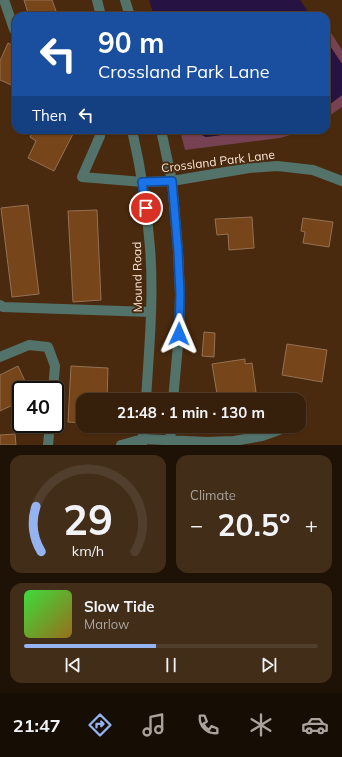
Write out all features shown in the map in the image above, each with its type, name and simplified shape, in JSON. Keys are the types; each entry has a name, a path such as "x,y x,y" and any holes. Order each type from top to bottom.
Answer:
{"street":[{"path":"4,0 12,23"},
{"path":"97,0 100,12"},
{"path":"125,0 129,12"},
{"name":"Crossland Park Lane","path":"99,134 100,136 82,177 142,182 172,181 249,168 277,166 313,170 342,181"},
{"name":"Mound Road","path":"133,134 142,182 150,248 151,332 147,393"},
{"path":"162,134 172,181 180,294 179,334 174,393"},
{"path":"0,305 151,312"},
{"path":"0,357 29,345 48,347 55,366 54,381"},
{"path":"48,445 49,433"},
{"path":"170,443 171,433"},
{"path":"122,445 142,442 170,443 234,441 270,433"}],"shaded area":[{"path":"149,0 300,0 308,12 153,12"},
{"path":"330,31 342,50 342,64 330,46"},
{"path":"330,46 342,64 342,95 330,104"},
{"path":"342,95 342,107 330,115 330,104"},
{"path":"181,134 200,134 206,137 229,134 294,134 280,138 185,150"},
{"path":"200,134 229,134 206,137"}],"building":[{"path":"24,0 52,0 56,11 53,12 28,12"},
{"path":"8,43 12,45 12,85 0,80 0,61"},
{"path":"31,134 73,134 54,171 28,158 36,141 30,137"},
{"path":"28,205 39,294 12,297 1,208"},
{"path":"97,210 101,300 73,302 68,211"},
{"path":"252,217 254,248 229,250 228,234 217,235 215,219"},
{"path":"303,218 333,222 329,247 303,243 305,232 301,231"},
{"path":"204,332 215,333 214,357 202,356"},
{"path":"287,344 327,350 322,382 282,375"},
{"path":"245,359 245,364 252,363 256,392 217,393 212,364"},
{"path":"18,366 25,381 12,381 12,405 0,411 0,375"},
{"path":"71,366 108,368 107,393 76,393 76,423 68,422"},
{"path":"15,434 16,445 0,445 0,435"}],"route":[{"path":"146,208 142,182 172,181 180,294 179,334"}]}
